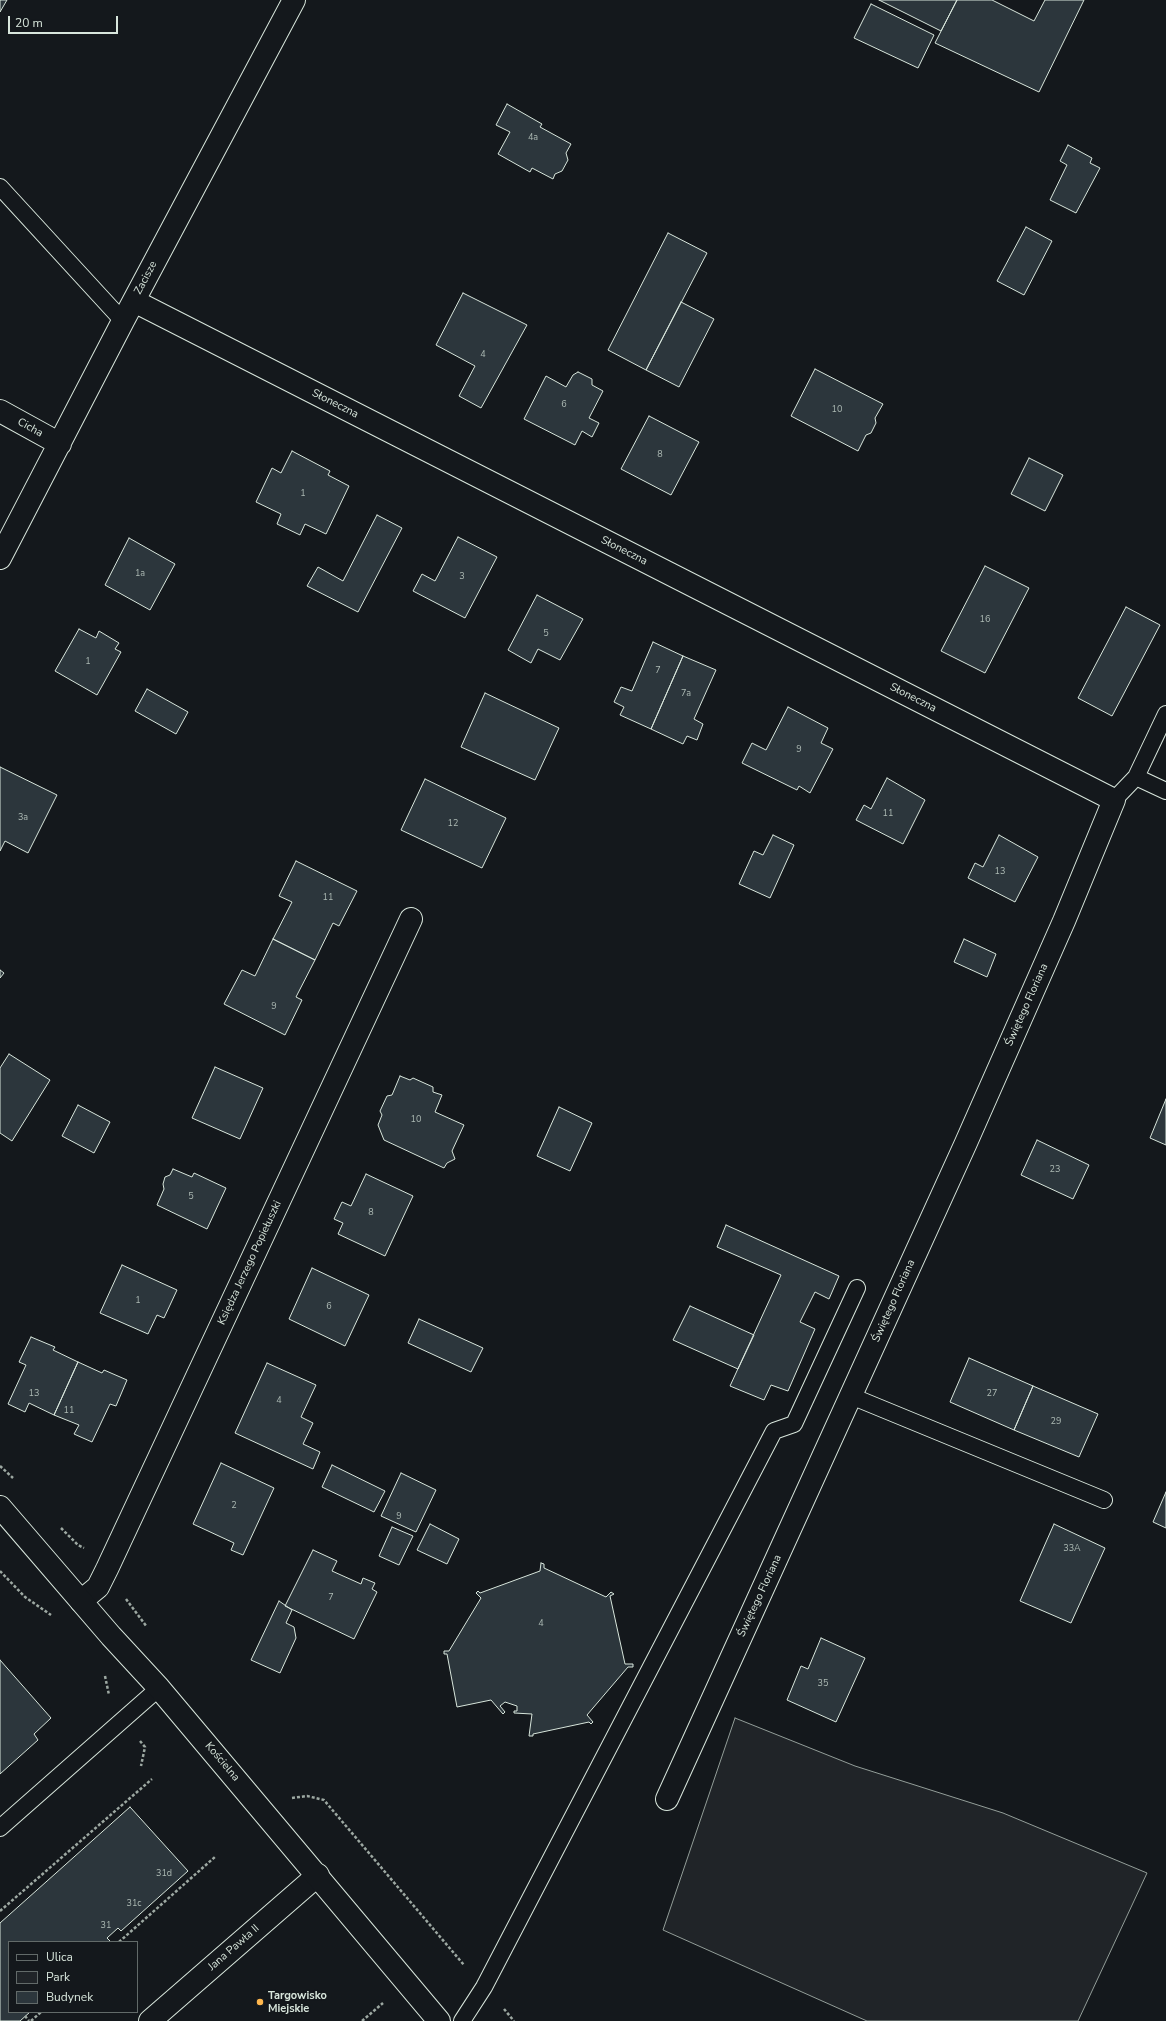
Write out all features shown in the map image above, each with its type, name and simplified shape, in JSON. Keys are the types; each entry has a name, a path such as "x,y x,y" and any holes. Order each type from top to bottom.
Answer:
{"street":[{"name":"Zacisze","path":"0,558 123,321 294,0"},
{"name":"Słoneczna","path":"134,301 1114,800"},
{"name":"Cicha","path":"0,411 60,444"},
{"name":"Świętego Floriana","path":"668,1799 852,1396 1064,921 1114,800"},
{"name":"Księdza Jerzego Popiełuszki","path":"81,1601 98,1587 107,1569 411,919"},
{"name":"Kościelna","path":"0,1507 159,1688 318,1875 439,2021"},
{"name":"Jana Pawła II","path":"150,2021 318,1875"}],"lane":[{"path":"0,187 123,321"},
{"path":"1114,800 1136,777 1166,714"},
{"path":"1136,777 1166,791"},
{"path":"462,2021 484,1987 774,1431 794,1424 857,1288"},
{"path":"852,1396 1104,1500"},
{"path":"0,1828 159,1688"}],"path":[{"path":"136,1735 145,1747 141,1766"},
{"path":"0,1911 152,1779"},
{"path":"290,1798 307,1796 324,1800 466,1967"},
{"path":"120,1941 216,1856"},
{"path":"362,2021 383,2002"},
{"path":"25,2016 30,2021 40,2013"}],"green space":[{"path":"735,1718 855,1766 1003,1813 1147,1873 1078,2021 867,2021 663,1930"}],"building":[{"path":"0,0 7,0 0,12"},
{"path":"879,0 957,0 941,31"},
{"path":"957,0 992,0 1034,21 1045,0 1084,0 1039,92 935,43"},
{"path":"871,4 934,35 918,68 854,38"},
{"path":"507,104 542,124 540,127 571,144 566,153 568,160 562,171 555,174 553,179 532,168 530,172 498,154 510,132 496,125"},
{"path":"1068,145 1092,158 1090,163 1100,168 1076,213 1050,200 1067,165 1060,161"},
{"path":"1026,227 1052,241 1024,295 997,281"},
{"path":"668,233 707,253 646,370 608,350"},
{"path":"463,293 527,325 481,408 459,396 475,366 436,345"},
{"path":"681,302 714,319 679,387 646,370"},
{"path":"815,369 883,404 875,418 876,423 871,433 866,435 858,451 791,416"},
{"path":"578,372 592,379 592,385 603,391 589,418 599,423 592,437 582,431 575,445 524,419 546,376 566,387 573,375"},
{"path":"649,416 699,442 671,495 621,469"},
{"path":"292,451 330,471 328,475 349,486 326,534 305,524 300,535 277,524 281,514 256,502 272,468 281,473"},
{"path":"1029,458 1063,475 1045,511 1011,494"},
{"path":"377,515 402,528 358,612 307,586 318,567 343,581"},
{"path":"458,537 497,557 465,618 413,591 422,574 435,581"},
{"path":"129,538 175,564 150,610 105,585"},
{"path":"985,566 1029,588 985,673 941,651"},
{"path":"537,595 583,619 560,660 538,649 531,663 508,650"},
{"path":"1126,607 1160,625 1112,716 1078,698"},
{"path":"79,629 96,638 99,631 119,643 115,649 121,652 97,695 55,671"},
{"path":"653,642 683,656 651,729 620,715 624,707 614,702 621,687 632,691"},
{"path":"683,656 716,670 694,719 703,724 697,740 687,736 683,744 651,729"},
{"path":"147,689 188,712 176,734 135,711"},
{"path":"485,693 559,728 535,780 461,747"},
{"path":"788,707 828,728 821,743 833,749 810,793 799,786 797,790 742,763 752,743 766,750"},
{"path":"0,767 57,795 28,853 5,841 0,851"},
{"path":"887,778 925,800 903,844 856,820 864,805 871,809"},
{"path":"425,779 506,818 482,868 401,830"},
{"path":"773,835 794,845 770,898 739,884 754,851 763,855"},
{"path":"999,835 1038,857 1015,902 968,878 975,863 983,867"},
{"path":"296,861 357,891 339,926 333,923 315,960 273,939 292,902 279,896"},
{"path":"273,939 315,960 296,997 302,1000 285,1035 224,1004 242,970 255,976"},
{"path":"964,939 996,954 987,977 954,962"},
{"path":"0,970 4,973 0,978"},
{"path":"9,1054 50,1080 12,1141 0,1133 0,1068"},
{"path":"215,1067 263,1088 240,1139 192,1118"},
{"path":"400,1076 410,1080 413,1078 433,1087 433,1092 442,1095 435,1112 464,1125 452,1151 455,1159 447,1163 444,1168 384,1140 378,1125 382,1115 380,1111 387,1096 392,1095"},
{"path":"1166,1099 1166,1145 1150,1138"},
{"path":"78,1105 110,1122 94,1153 62,1136"},
{"path":"559,1107 592,1123 570,1171 537,1156"},
{"path":"1037,1140 1089,1165 1073,1199 1021,1175"},
{"path":"173,1169 192,1177 194,1173 226,1188 207,1229 157,1205 164,1189 163,1184 165,1177 170,1175"},
{"path":"366,1174 413,1196 385,1256 338,1234 343,1223 334,1219 342,1202 351,1206"},
{"path":"726,1225 839,1276 829,1299 815,1292 800,1322 815,1329 788,1391 771,1385 764,1400 730,1386 781,1275 717,1247"},
{"path":"122,1265 177,1290 164,1318 157,1315 148,1334 100,1313"},
{"path":"312,1268 369,1295 345,1346 289,1319"},
{"path":"690,1306 754,1335 738,1369 673,1340"},
{"path":"419,1319 483,1348 471,1372 408,1343"},
{"path":"31,1337 55,1347 53,1350 78,1362 54,1415 29,1403 25,1412 8,1404 26,1365 19,1362"},
{"path":"969,1358 1033,1386 1014,1430 950,1402"},
{"path":"78,1362 102,1373 104,1370 127,1380 116,1406 110,1404 92,1442 74,1434 79,1425 54,1415"},
{"path":"267,1363 316,1385 301,1417 313,1423 303,1444 320,1452 313,1469 235,1433"},
{"path":"1033,1386 1098,1414 1079,1457 1014,1430"},
{"path":"221,1463 274,1488 243,1555 231,1550 234,1543 193,1524"},
{"path":"332,1465 385,1491 374,1512 322,1487"},
{"path":"401,1473 436,1490 416,1532 381,1516"},
{"path":"1166,1492 1166,1528 1153,1522"},
{"path":"430,1524 459,1539 447,1564 417,1550"},
{"path":"1054,1524 1105,1548 1071,1623 1020,1601"},
{"path":"392,1527 413,1536 399,1565 379,1556"},
{"path":"313,1550 337,1561 332,1571 361,1584 363,1578 375,1583 372,1589 377,1592 354,1639 285,1606"},
{"path":"541,1563 544,1564 544,1568 606,1597 611,1592 614,1594 610,1596 625,1664 633,1664 633,1667 628,1667 587,1715 593,1722 591,1724 589,1722 529,1736 532,1714 514,1713 514,1711 517,1711 517,1706 505,1702 500,1706 505,1712 503,1714 491,1700 457,1707 447,1654 444,1654 444,1651 449,1651 481,1598 476,1593 478,1591 480,1593 540,1571"},
{"path":"279,1601 292,1610 286,1623 294,1627 296,1638 280,1673 251,1660"},
{"path":"821,1638 865,1658 836,1722 787,1700 801,1666 808,1669"},
{"path":"0,1660 51,1718 34,1734 38,1740 0,1774"},
{"path":"130,1807 188,1871 121,1931 118,1928 107,1938 110,1941 8,1941 8,2013 29,2013 20,2021 0,2021 0,1923"}],"place":[{"name":"Targowisko Miejskie","path":"260,2002"}]}
